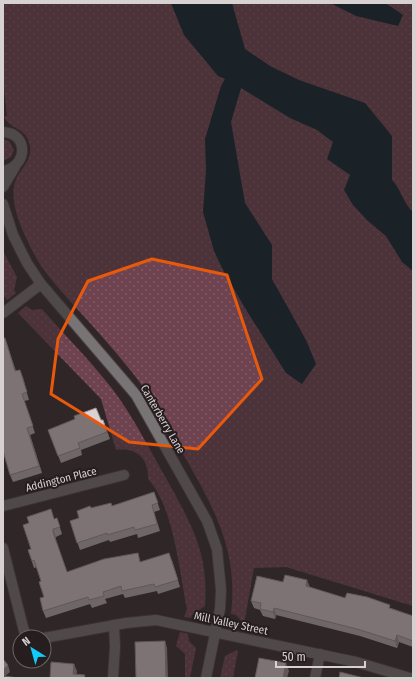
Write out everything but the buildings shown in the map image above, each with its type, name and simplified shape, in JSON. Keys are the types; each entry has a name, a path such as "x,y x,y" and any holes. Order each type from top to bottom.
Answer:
{"street":[{"path":"3,124 7,132 20,143 22,149 22,156 3,186"},
{"path":"3,171 15,167"},
{"name":"Canterberry Lane","path":"3,204 16,244 41,284 136,395 207,521 216,549 220,571 220,604 206,678"},
{"path":"3,313 41,284"},
{"name":"Addington Place","path":"3,506 124,475"},
{"path":"3,548 23,629"},
{"name":"Mill Valley Street","path":"52,637 114,625 156,620 320,654 368,665 410,678"},
{"path":"113,678 115,650 114,625"},
{"path":"315,678 320,654"}],"highlighted area":[{"path":"152,259 227,275 262,379 198,449 129,442 51,394 58,339 88,281"}],"shaded area":[{"path":"3,3 413,3 413,606 286,567 254,568 244,624 236,615 231,614 231,568 226,546 220,526 202,487 162,418 131,371 45,271 33,252 17,215 13,195 14,186 17,177 30,155 30,147 26,136 4,117 7,116 3,80"},
{"path":"3,139 9,141 14,150 11,157 3,161"},
{"path":"3,251 17,277 14,290 16,293 7,300 3,295"},
{"path":"26,306 32,310 42,309 113,389 139,429 183,510 196,539 204,570 205,606 192,615 191,618 184,617 187,609 170,522 157,491 148,479 148,472 144,460 130,450 116,450 101,399 18,313"},
{"path":"180,632 188,634 189,641 196,648 190,678 185,678 185,654 176,646"},
{"path":"237,650 233,678 220,678 225,656"}],"water":[{"path":"171,3 232,3 245,49 270,66 299,80 365,103 392,136 392,180 413,212 413,271 402,262 386,236 368,221 353,205 344,190 350,175 327,159 333,142 317,130 290,118 241,88 231,122 245,203 272,245 272,279 306,340 316,364 302,384 286,373 245,308 214,251 203,212 206,170 205,139 221,86 225,79 218,76 184,35"},
{"path":"330,3 384,3 403,15 398,26 356,16"}]}
